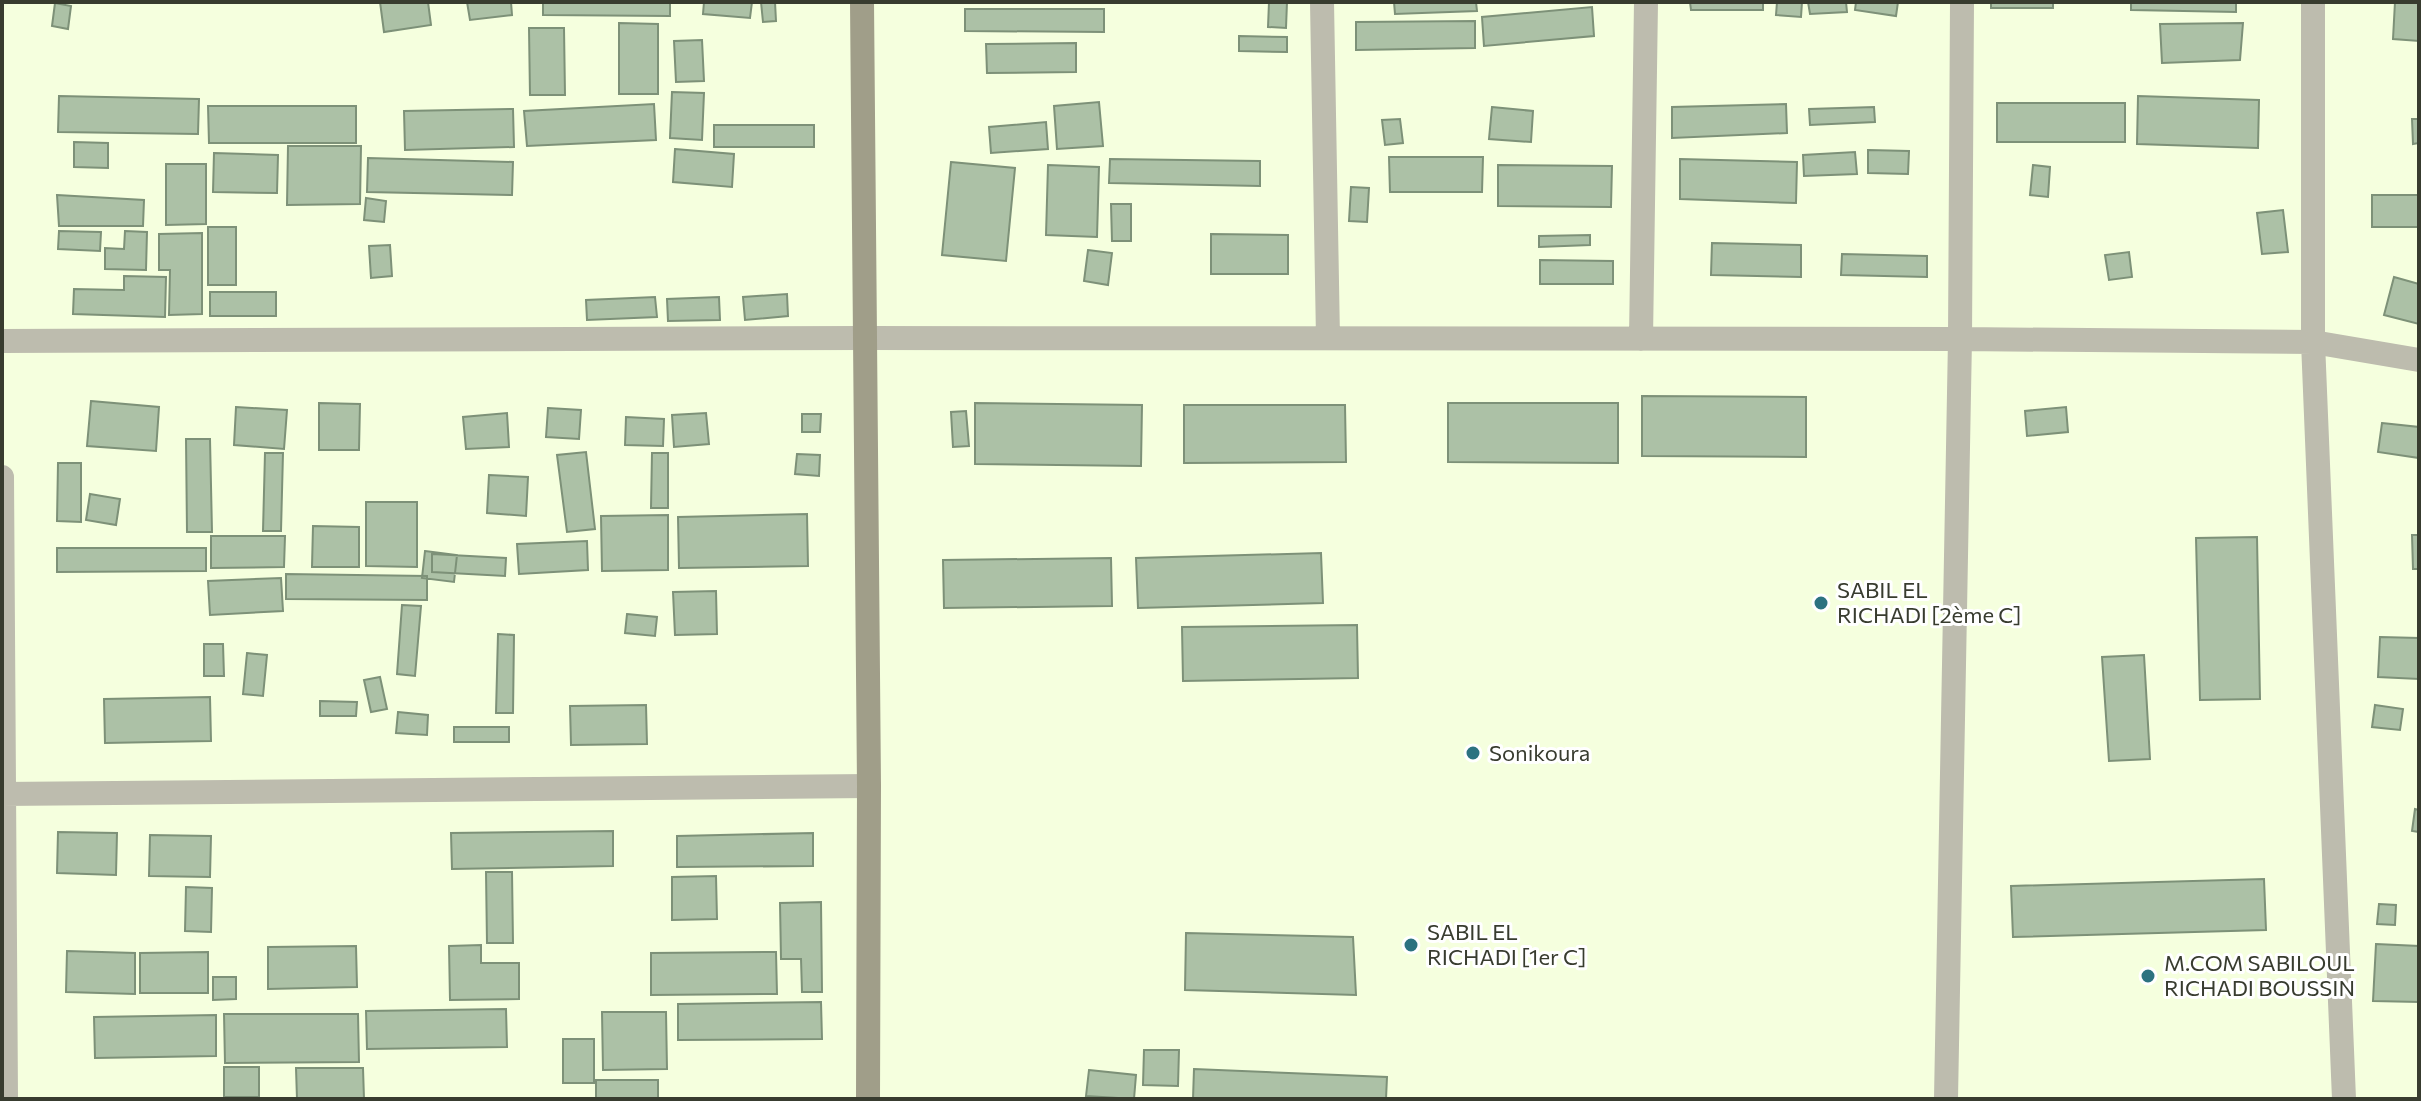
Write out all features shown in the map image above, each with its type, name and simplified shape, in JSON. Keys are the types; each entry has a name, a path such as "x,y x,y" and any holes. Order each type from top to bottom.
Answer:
{"street":[{"path":"862,2 869,786 868,1099"},
{"path":"1322,2 1328,338"},
{"path":"1641,339 1646,2"},
{"path":"1946,1099 1960,339 1962,2"},
{"path":"2313,2 2313,342 2344,1099"},
{"path":"2,341 1960,339 2313,342 2419,360"},
{"path":"2,477 6,1099"},
{"path":"4,794 869,786"}],"building":[{"path":"380,2 428,2 431,25 384,32"},
{"path":"467,2 511,2 512,15 470,20"},
{"path":"543,2 670,2 670,16 543,15"},
{"path":"704,2 752,2 750,18 703,14"},
{"path":"761,2 775,2 776,21 763,22"},
{"path":"1269,2 1287,2 1286,28 1268,27"},
{"path":"1394,2 1476,2 1477,11 1395,14"},
{"path":"1690,2 1763,2 1763,10 1691,10"},
{"path":"1777,2 1802,2 1801,17 1776,15"},
{"path":"1808,2 1846,2 1847,12 1810,14"},
{"path":"1856,2 1898,2 1896,16 1855,10"},
{"path":"1991,2 2053,2 2053,8 1991,8"},
{"path":"2131,2 2236,2 2236,12 2131,10"},
{"path":"2395,2 2419,2 2419,41 2393,39"},
{"path":"55,3 71,6 68,29 52,26"},
{"path":"1592,7 1594,36 1484,46 1482,17"},
{"path":"965,9 1104,9 1104,32 965,31"},
{"path":"1475,21 1475,48 1356,50 1356,22"},
{"path":"619,23 658,24 658,94 619,94"},
{"path":"2243,23 2240,60 2162,63 2160,24"},
{"path":"529,28 564,28 565,95 530,95"},
{"path":"1239,36 1287,37 1287,52 1239,51"},
{"path":"702,40 704,81 676,82 674,41"},
{"path":"1076,43 1076,72 987,73 986,44"},
{"path":"672,92 704,93 702,140 670,138"},
{"path":"59,96 199,99 198,134 58,132"},
{"path":"2138,96 2259,100 2258,148 2137,144"},
{"path":"1099,102 1103,146 1057,149 1054,106"},
{"path":"1997,103 2125,103 2125,142 1997,142"},
{"path":"654,104 656,140 527,146 524,111"},
{"path":"1786,104 1787,133 1672,138 1672,107"},
{"path":"208,106 356,106 356,143 209,143"},
{"path":"1492,107 1533,111 1531,142 1489,139"},
{"path":"1874,107 1875,122 1810,125 1809,109"},
{"path":"513,109 514,147 405,150 404,111"},
{"path":"1400,119 1403,143 1385,145 1382,120"},
{"path":"2412,119 2419,119 2419,143 2413,144"},
{"path":"1046,122 1048,149 991,153 989,127"},
{"path":"714,125 814,125 814,147 714,147"},
{"path":"74,142 108,143 108,168 74,167"},
{"path":"288,146 361,146 360,204 287,205"},
{"path":"675,149 734,154 732,187 673,182"},
{"path":"1868,150 1909,151 1908,174 1868,173"},
{"path":"1855,152 1857,174 1804,176 1803,155"},
{"path":"214,153 278,155 277,193 213,192"},
{"path":"1389,157 1483,157 1482,192 1390,192"},
{"path":"368,158 513,162 512,195 367,192"},
{"path":"1110,159 1260,161 1260,186 1109,183"},
{"path":"1680,159 1797,162 1796,203 1680,199"},
{"path":"951,162 1015,168 1006,261 942,255"},
{"path":"166,164 206,164 206,224 166,225"},
{"path":"1048,165 1099,167 1097,237 1046,235"},
{"path":"1498,165 1612,166 1611,207 1498,206"},
{"path":"2033,165 2050,167 2048,197 2030,195"},
{"path":"1351,187 1369,188 1367,222 1349,221"},
{"path":"57,195 144,200 143,226 59,226"},
{"path":"2372,195 2419,195 2419,227 2372,227"},
{"path":"366,198 386,201 384,222 364,220"},
{"path":"1111,204 1131,204 1131,241 1112,241"},
{"path":"2283,210 2288,252 2262,254 2257,213"},
{"path":"208,227 236,227 236,285 208,285"},
{"path":"59,231 101,232 100,251 58,249"},
{"path":"125,231 147,232 146,270 105,269 105,248 124,249"},
{"path":"202,233 202,314 169,315 170,270 159,270 159,234"},
{"path":"1211,234 1288,235 1288,274 1211,274"},
{"path":"1590,235 1590,245 1539,247 1539,236"},
{"path":"1712,243 1801,245 1801,277 1711,275"},
{"path":"390,245 392,276 371,278 369,246"},
{"path":"1088,250 1112,253 1108,285 1084,281"},
{"path":"2129,252 2132,277 2109,280 2105,255"},
{"path":"1842,254 1927,256 1927,277 1841,275"},
{"path":"1540,260 1613,261 1613,284 1540,284"},
{"path":"124,276 166,277 165,317 73,314 74,289 124,290"},
{"path":"2394,277 2419,284 2419,324 2384,315"},
{"path":"210,292 276,292 276,316 210,316"},
{"path":"787,294 788,316 745,320 743,297"},
{"path":"655,297 657,317 587,320 586,300"},
{"path":"719,297 720,320 668,321 667,299"},
{"path":"1642,396 1806,397 1806,457 1642,456"},
{"path":"91,401 159,407 156,451 87,446"},
{"path":"319,403 360,404 359,450 319,450"},
{"path":"975,403 1142,405 1141,466 975,464"},
{"path":"1448,403 1618,403 1618,463 1448,462"},
{"path":"1184,405 1345,405 1346,462 1184,463"},
{"path":"236,407 287,410 284,449 234,445"},
{"path":"2066,407 2068,432 2027,436 2025,411"},
{"path":"548,408 581,410 579,439 546,437"},
{"path":"966,411 969,446 953,447 951,412"},
{"path":"507,413 509,447 466,449 463,417"},
{"path":"706,413 709,444 674,447 672,415"},
{"path":"802,414 821,414 820,432 802,432"},
{"path":"626,417 664,419 663,446 625,445"},
{"path":"2382,423 2419,427 2419,458 2378,452"},
{"path":"186,439 210,439 212,532 187,532"},
{"path":"586,452 595,529 567,532 557,455"},
{"path":"265,453 283,453 281,531 263,531"},
{"path":"652,453 668,453 668,508 651,508"},
{"path":"797,454 820,455 819,476 795,474"},
{"path":"58,463 81,463 81,522 57,521"},
{"path":"489,475 528,477 526,516 487,513"},
{"path":"90,494 120,499 116,525 86,520"},
{"path":"366,502 417,502 417,567 366,566"},
{"path":"807,514 808,566 679,568 678,517"},
{"path":"668,515 668,570 602,571 601,516"},
{"path":"313,526 359,527 359,567 312,567"},
{"path":"2412,535 2419,535 2419,569 2413,569"},
{"path":"211,536 285,536 284,567 211,568"},
{"path":"2257,537 2260,699 2200,700 2196,538"},
{"path":"587,541 588,570 519,574 517,544"},
{"path":"57,548 206,548 206,571 57,572"},
{"path":"425,551 457,555 454,582 422,578"},
{"path":"1321,553 1323,603 1138,608 1136,558"},
{"path":"432,554 506,558 505,576 432,572"},
{"path":"1111,558 1112,606 944,608 943,560"},
{"path":"286,574 427,576 427,600 286,599"},
{"path":"281,578 283,611 210,615 208,581"},
{"path":"716,591 717,634 675,635 673,592"},
{"path":"402,605 421,606 415,676 397,674"},
{"path":"627,614 657,617 655,636 625,633"},
{"path":"1357,625 1358,678 1183,681 1182,627"},
{"path":"498,634 514,635 513,713 496,713"},
{"path":"2380,637 2419,638 2419,679 2378,677"},
{"path":"204,644 223,644 224,676 204,676"},
{"path":"247,653 267,655 263,696 243,694"},
{"path":"2144,655 2150,759 2109,761 2102,657"},
{"path":"380,677 387,709 371,712 364,680"},
{"path":"210,697 211,741 105,743 104,699"},
{"path":"320,701 357,702 356,716 320,716"},
{"path":"646,705 647,744 571,745 570,706"},
{"path":"2375,705 2403,709 2400,730 2372,727"},
{"path":"398,712 428,715 427,735 396,733"},
{"path":"454,727 509,727 509,742 454,742"},
{"path":"2415,809 2419,810 2419,832 2412,831"},
{"path":"613,831 613,866 452,869 451,833"},
{"path":"58,832 117,833 116,875 57,873"},
{"path":"813,833 813,866 677,867 677,836"},
{"path":"150,835 211,836 210,877 149,876"},
{"path":"486,872 512,872 513,943 487,943"},
{"path":"716,876 717,919 672,920 672,877"},
{"path":"2264,879 2266,930 2013,937 2011,886"},
{"path":"186,887 212,888 211,932 185,931"},
{"path":"821,902 822,992 802,992 801,959 781,959 780,903"},
{"path":"2379,904 2396,905 2395,925 2377,924"},
{"path":"1186,933 1353,937 1356,995 1185,990"},
{"path":"2376,944 2419,946 2419,1002 2373,1001"},
{"path":"481,945 481,963 519,963 519,999 450,1000 449,946"},
{"path":"356,946 357,987 268,989 268,947"},
{"path":"67,951 135,953 135,994 66,992"},
{"path":"208,952 208,993 140,993 140,953"},
{"path":"776,952 777,994 651,995 651,953"},
{"path":"213,977 236,977 236,999 213,1000"},
{"path":"821,1002 822,1039 678,1040 678,1004"},
{"path":"506,1009 507,1047 367,1049 366,1011"},
{"path":"602,1012 666,1012 667,1069 603,1070"},
{"path":"224,1014 358,1014 359,1062 225,1063"},
{"path":"216,1015 216,1056 95,1058 94,1017"},
{"path":"563,1039 594,1039 594,1083 563,1083"},
{"path":"1144,1050 1179,1050 1178,1086 1143,1085"},
{"path":"224,1067 259,1067 259,1097 224,1097"},
{"path":"296,1068 363,1068 364,1099 297,1099"},
{"path":"1194,1069 1387,1077 1386,1099 1193,1099"},
{"path":"1089,1070 1136,1075 1134,1099 1086,1096"},
{"path":"596,1080 658,1080 658,1099 596,1099"}],"place":[{"name":"SABIL EL RICHADI [2ème C]","path":"1821,603"},
{"name":"Sonikoura","path":"1473,753"},
{"name":"SABIL EL RICHADI [1er C]","path":"1411,945"},
{"name":"M.COM SABILOUL RICHADI BOUSSIN","path":"2148,976"}]}
